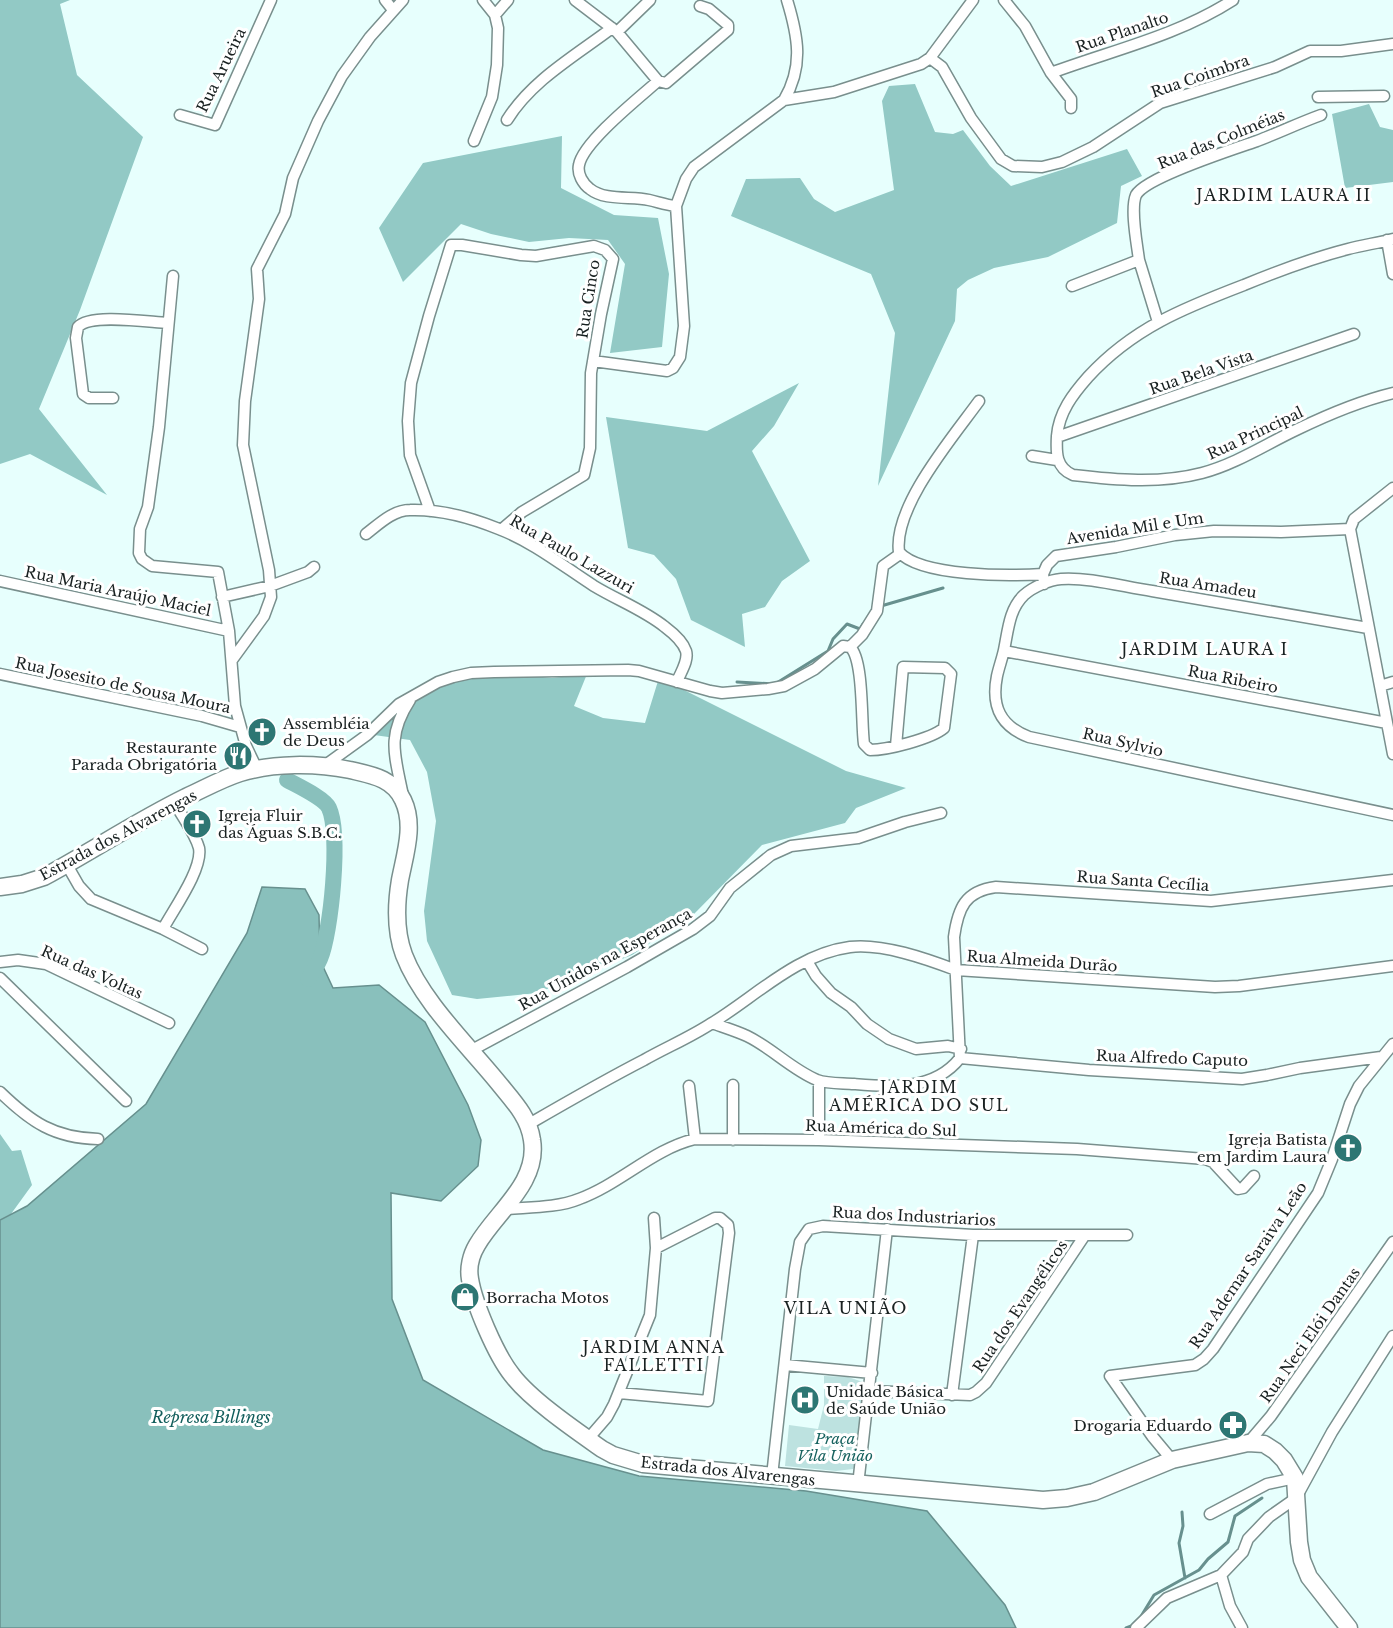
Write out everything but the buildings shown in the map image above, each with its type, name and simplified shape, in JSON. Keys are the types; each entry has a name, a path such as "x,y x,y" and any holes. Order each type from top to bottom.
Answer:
{"main road":[{"name":"Estrada dos Alvarengas","path":"0,887 33,881 67,865 175,803 225,779 257,769 324,766 375,775 386,780 398,791 404,802"},
{"path":"404,802 409,822 408,840 397,902 397,924 402,947 418,981 439,1012 472,1050 529,1124"},
{"name":"Estrada dos Alvarengas","path":"529,1124 533,1143 530,1169 505,1209 477,1244 473,1253 469,1278 473,1293 501,1358 513,1377 588,1439 613,1455 642,1464 858,1485 1051,1500 1094,1492 1172,1460 1248,1443 1264,1444 1284,1460 1294,1478 1302,1560 1309,1577 1348,1628"},
{"name":"Estrada dos Alvarengas","path":"1328,1602 1363,1628"}],"street":[{"name":"Rua Arueira","path":"180,115 215,124 271,0"},
{"path":"385,0 393,10"},
{"path":"232,660 269,605 271,597 268,570 243,445 246,401 260,299 257,269 285,214 293,178 318,121 342,76 370,37 403,0"},
{"path":"474,141 492,97 497,65 498,28 495,15 483,0"},
{"path":"495,15 508,0"},
{"path":"575,0 615,30 658,81 666,83 728,30 728,25 709,9 700,6"},
{"path":"507,120 518,102 546,76 615,30 650,0"},
{"path":"593,361 667,371 677,364 682,350 684,326 676,206 686,179 694,167 784,100 793,86 797,66 794,26 787,0"},
{"path":"784,100 834,92 910,68 930,58 973,0"},
{"name":"Rua Planalto","path":"1051,73 1179,29 1210,15 1233,0"},
{"path":"1008,1 1051,73 1071,99 1071,108"},
{"name":"Rua Coimbra","path":"930,58 942,67 971,118 1005,163 1013,166 1042,168 1062,162 1093,147 1160,103 1275,67 1310,51 1341,51 1393,44"},
{"path":"658,81 592,143 579,165 579,175 591,190 601,194 630,196 676,206"},
{"path":"1318,97 1384,96"},
{"name":"Rua das Colméias","path":"1138,260 1135,212 1136,196 1142,189 1192,163 1321,115"},
{"path":"1032,456 1058,460 1058,432 1070,399 1107,357 1178,311 1260,278 1333,253 1390,240 1393,274"},
{"name":"Rua Cinco","path":"430,511 410,455 408,421 411,383 451,245 536,256 594,246 605,250 613,259 593,361 590,448 584,475 522,512 501,530"},
{"path":"1072,286 1138,260 1158,322"},
{"path":"173,276 159,427 148,507 140,529 140,553 142,559 152,567 218,572 229,631 232,688 246,747 257,769"},
{"path":"113,398 89,398 83,394 76,338 78,327 83,322 105,320 167,324"},
{"name":"Rua Bela Vista","path":"1058,432 1354,334"},
{"name":"Rua Principal","path":"1058,460 1064,469 1073,475 1142,480 1184,477 1242,458 1298,429 1365,400 1393,393"},
{"path":"850,647 862,635 878,606 883,566 899,553 900,529 922,482 979,401"},
{"path":"1393,488 1354,519 1350,529 1393,754"},
{"name":"Rua Paulo Lazzuri","path":"366,534 384,520 407,510 430,511 460,517 501,530 658,622 672,633 685,648 687,655 677,682"},
{"name":"Avenida Mil e Um","path":"1043,579 1047,565 1056,556 1175,535 1214,531 1350,529"},
{"path":"899,553 913,562 944,570 1043,579"},
{"path":"222,597 270,586 308,572 314,567"},
{"name":"Rua Amadeu","path":"1043,579 1076,580 1368,628"},
{"name":"Rua Sylvio","path":"1043,579 1018,602 1008,625 997,674 995,703 1001,716 1019,734 1393,815"},
{"name":"Rua Maria Araújo Maciel","path":"0,581 229,631"},
{"path":"324,766 367,735 399,704 438,682 471,673 639,671 722,693 778,687 815,669 843,646 850,647 856,654 860,670 864,744 867,749 873,751 896,746 945,728 951,674 945,668 903,667 896,746"},
{"name":"Rua Ribeiro","path":"1004,651 1387,723"},
{"name":"Rua Josesito de Sousa Moura","path":"0,674 202,716 240,727"},
{"path":"1380,686 1393,682"},
{"path":"404,802 394,733 398,718 412,697"},
{"path":"163,929 192,877 199,856 196,841 175,803"},
{"name":"Rua Unidos na Esperança","path":"472,1050 693,929 710,916 730,888 771,855 791,846 858,838 941,813"},
{"path":"67,865 78,886 91,899 163,929 202,949"},
{"name":"Rua Santa Cecília","path":"961,1054 954,937 964,903 971,895 987,888 1211,901 1393,880"},
{"name":"Rua Almeida Durão","path":"529,1124 712,1023 768,984 807,961 827,952 851,947 918,955 956,970 1215,987 1239,987 1393,966"},
{"name":"Rua das Voltas","path":"0,962 18,960 46,964 169,1023"},
{"name":"Rua Alfredo Caputo","path":"807,961 831,993 851,1007 867,1024 889,1040 916,1048 948,1046 961,1054 1089,1070 1242,1079 1300,1068 1382,1057"},
{"path":"0,978 126,1101"},
{"path":"712,1023 746,1036 819,1081 891,1087 915,1085 953,1068 961,1054"},
{"name":"Rua Ademar Saraiva Leão","path":"1172,1460 1152,1436 1110,1376 1195,1365 1213,1349 1318,1192 1332,1159 1350,1104 1359,1086 1393,1044"},
{"path":"819,1081 819,1140"},
{"path":"733,1085 733,1140"},
{"path":"689,1086 695,1139"},
{"path":"0,1092 22,1112 51,1130 75,1138 98,1139"},
{"name":"Rua América do Sul","path":"505,1209 578,1200 681,1142 695,1139 819,1140 1077,1149 1205,1160 1213,1162 1238,1189 1243,1188 1254,1176"},
{"path":"588,1439 607,1417 650,1315 656,1248 654,1218"},
{"path":"619,1393 708,1401 729,1233 728,1224 725,1220 716,1218 656,1248"},
{"name":"Rua dos Industriarios","path":"772,1476 795,1269 800,1242 809,1229 822,1226 973,1234 1127,1235"},
{"path":"858,1485 887,1229"},
{"path":"952,1395 973,1234"},
{"name":"Rua dos Evangélicos","path":"870,1391 952,1395 970,1395 976,1392 986,1383 1085,1235"},
{"name":"Rua Neci Elói Dantas","path":"1248,1443 1271,1416 1393,1242"},
{"path":"1136,1628 1167,1598 1221,1575 1243,1552 1248,1539 1269,1517 1296,1498 1332,1432 1393,1336"},
{"path":"785,1365 872,1373"},
{"path":"1210,1514 1267,1484 1294,1478"},
{"path":"1221,1575 1230,1606 1242,1628"}],"green space":[{"name":"Praça Vila União","path":"824,1376 848,1377 863,1382 858,1461 853,1469 836,1471 785,1466 789,1425 818,1429 824,1405"}],"shaded area":[{"path":"0,0 70,0 60,4 77,75 143,137 80,310 39,409 107,495 30,454 0,464"},
{"path":"915,84 935,132 953,134 963,130 990,166 1011,186 1127,149 1142,176 1121,186 1117,223 1048,257 994,268 968,280 957,289 955,321 878,486 895,333 871,274 731,216 746,179 800,178 814,199 835,212 894,190 882,101 889,86"},
{"path":"1369,104 1380,127 1393,130 1393,182 1345,188 1332,114"},
{"path":"562,136 561,188 614,215 658,218 669,274 662,347 610,353 625,264 608,240 569,238 529,242 491,234 461,224 403,282 379,228 423,163"},
{"path":"799,383 774,426 752,451 810,561 782,581 765,607 742,614 745,647 691,620 676,579 654,555 628,548 606,417 707,431"},
{"path":"587,674 574,706 603,718 645,723 658,681 672,684 846,771 906,788 856,808 845,823 762,845 694,914 632,955 537,993 477,999 452,995 427,941 424,911 436,821 427,772 410,740 374,735 401,708 462,678 523,675 552,678"},
{"path":"0,1134 12,1151 21,1150 32,1185 11,1214 0,1220"}],"water":[{"name":"Represa Billings","path":"262,887 305,889 319,915 320,960 333,988 379,985 425,1022 468,1105 481,1140 478,1166 441,1201 391,1193 392,1299 423,1380 543,1450 639,1476 806,1491 927,1511 1005,1605 1016,1628 0,1628 0,1220 27,1206 146,1104 247,933"}],"waterway":[{"path":"881,606 943,588"},
{"path":"737,682 775,684 828,651 833,639 847,624 860,629 863,624"},
{"path":"287,780 322,800 329,808 333,821 333,884 328,928 320,959 308,979"},
{"path":"1140,1618 1154,1595 1199,1570 1228,1542 1235,1516 1262,1498"},
{"path":"1182,1512 1183,1526 1179,1543 1185,1578"},
{"path":"1126,1628 1134,1625"}],"place":[{"name":"Assembléia de Deus","path":"262,732"},
{"name":"Restaurante Parada Obrigatória","path":"238,756"},
{"name":"Igreja Fluir das Águas S.B.C.","path":"197,824"},
{"name":"Igreja Batista em Jardim Laura","path":"1348,1148"},
{"name":"Borracha Motos","path":"465,1297"},
{"name":"Unidade Básica de Saúde União","path":"805,1400"},
{"name":"Drogaria Eduardo","path":"1233,1425"}],"district":[{"name":"JARDIM LAURA II","path":"1284,195"},
{"name":"JARDIM LAURA I","path":"1205,649"},
{"name":"JARDIM AMÉRICA DO SUL","path":"919,1096"},
{"name":"VILA UNIÃO","path":"846,1308"},
{"name":"JARDIM ANNA FALLETTI","path":"654,1356"}]}
